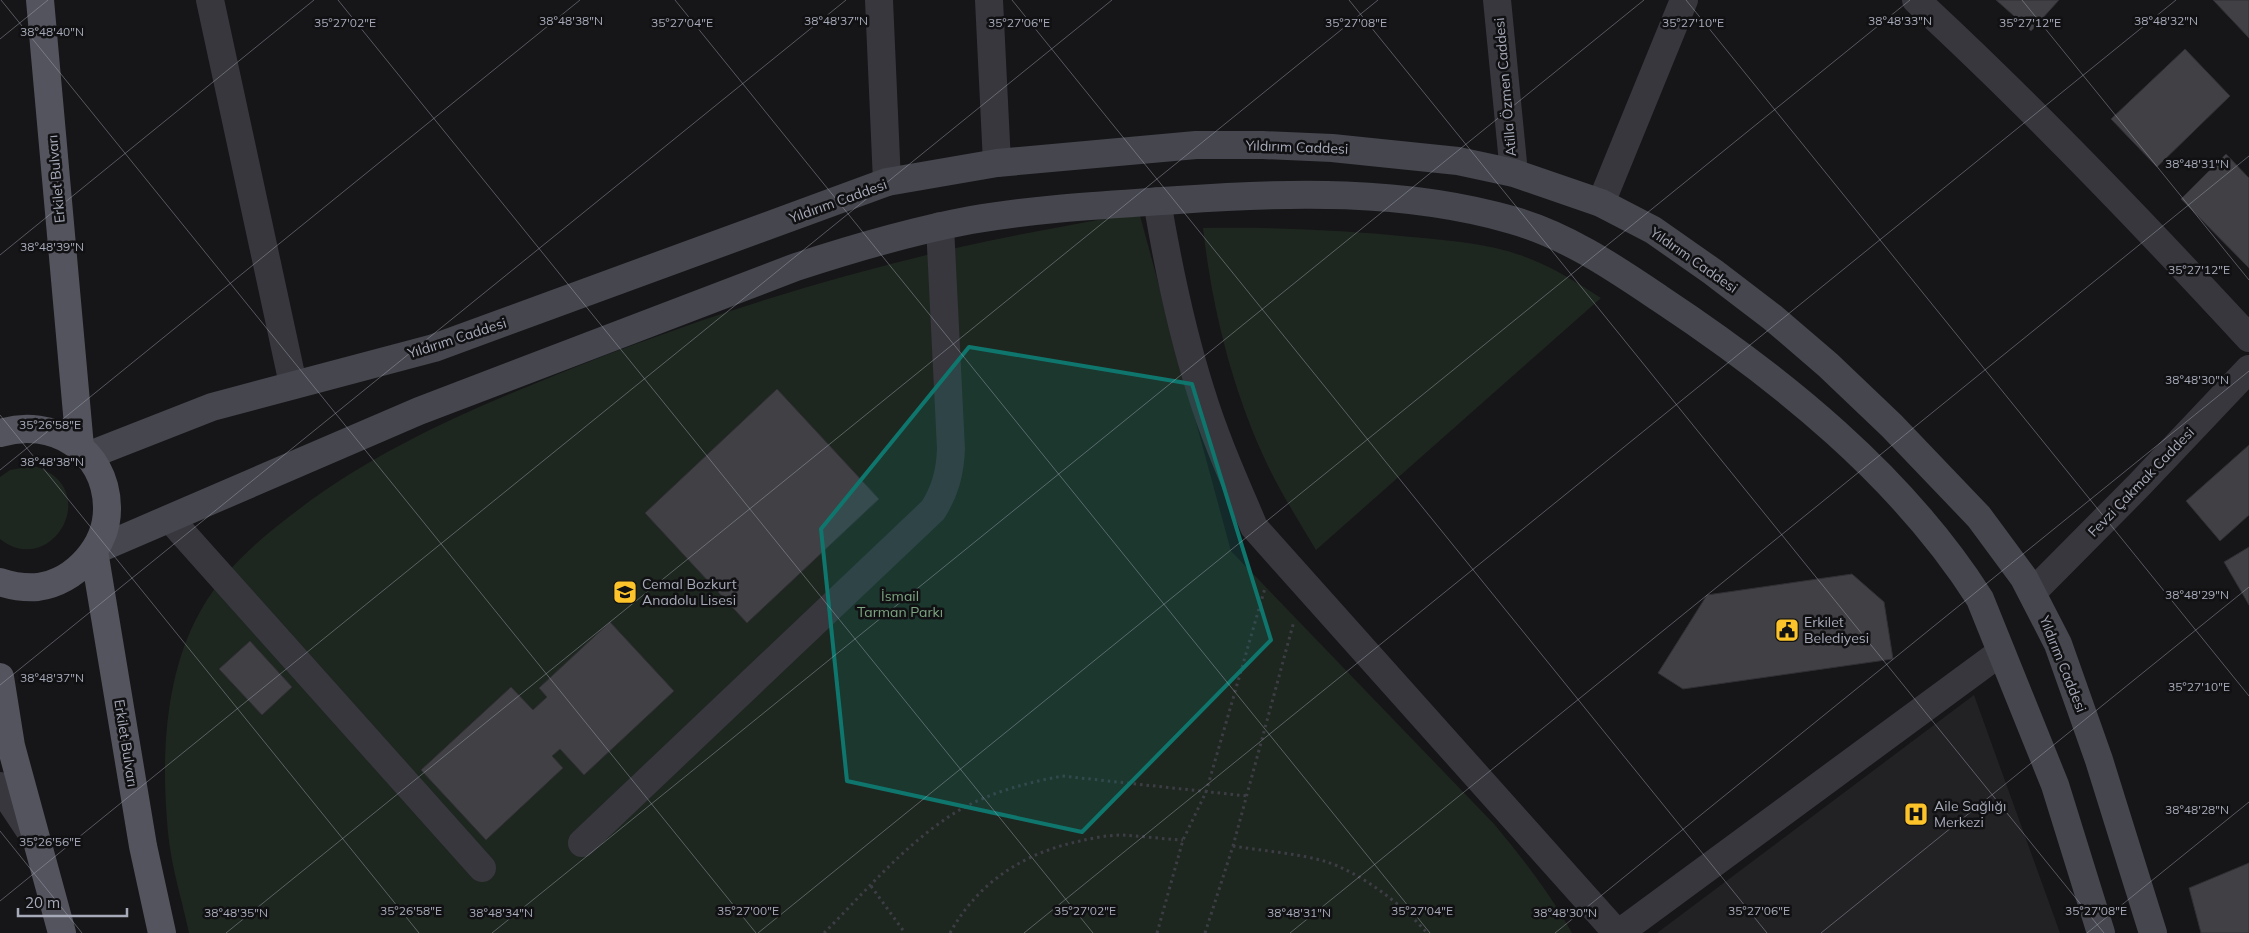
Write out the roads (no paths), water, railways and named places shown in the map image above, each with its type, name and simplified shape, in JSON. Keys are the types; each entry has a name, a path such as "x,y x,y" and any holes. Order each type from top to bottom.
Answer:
{"main road":[{"name":"Erkilet Bulvarı","path":"40,0 84,452"},
{"path":"0,433 16,428 39,428 61,435 84,452 95,465 104,485 108,508 104,530 94,551 79,568 60,580 38,587 15,587 0,582"},
{"name":"Erkilet Bulvarı","path":"94,551 143,846 162,933"},
{"path":"0,677 10,746 62,933"}],"street":[{"path":"210,0 293,384"},
{"path":"879,0 887,182"},
{"path":"988,0 997,162"},
{"name":"Atilla Özmen Caddesi","path":"1497,0 1514,173"},
{"path":"1601,203 1684,0"},
{"path":"1916,0 2034,113 2103,183 2249,338"},
{"name":"Yıldırım Caddesi","path":"84,452 212,407 434,348 887,182 997,162 1196,146 1263,145 1401,154 1458,161 1514,173 1601,203 1653,230 1713,272 1772,317 1828,365 1892,426 1979,517 2002,546 2032,593 2058,644 2117,815 2153,933"},
{"path":"94,551 418,411 796,266 854,248 940,226 1033,211 1157,201 1284,194 1355,196 1425,202 1470,209 1515,220 1557,237 1595,256 1702,326 1766,374 1828,427 1916,512 1962,571 1980,599 2055,786 2102,933"},
{"path":"1157,201 1168,266 1183,330 1201,392 1226,461 1254,527 1618,933 2001,652"},
{"path":"582,843 933,510 941,497 950,466 950,450 940,226"},
{"name":"Fevzi Çakmak Caddesi","path":"2032,593 2139,485 2249,369"},
{"path":"170,519 482,868"},
{"path":"0,786 37,842"}],"place":[{"name":"Cemal Bozkurt Anadolu Lisesi","path":"625,592"},
{"name":"Erkilet Belediyesi","path":"1787,630"},
{"name":"Aile Sağlığı Merkezi","path":"1916,814"}],"park label":[{"name":"İsmail Tarman Parkı","path":"900,604"}]}
